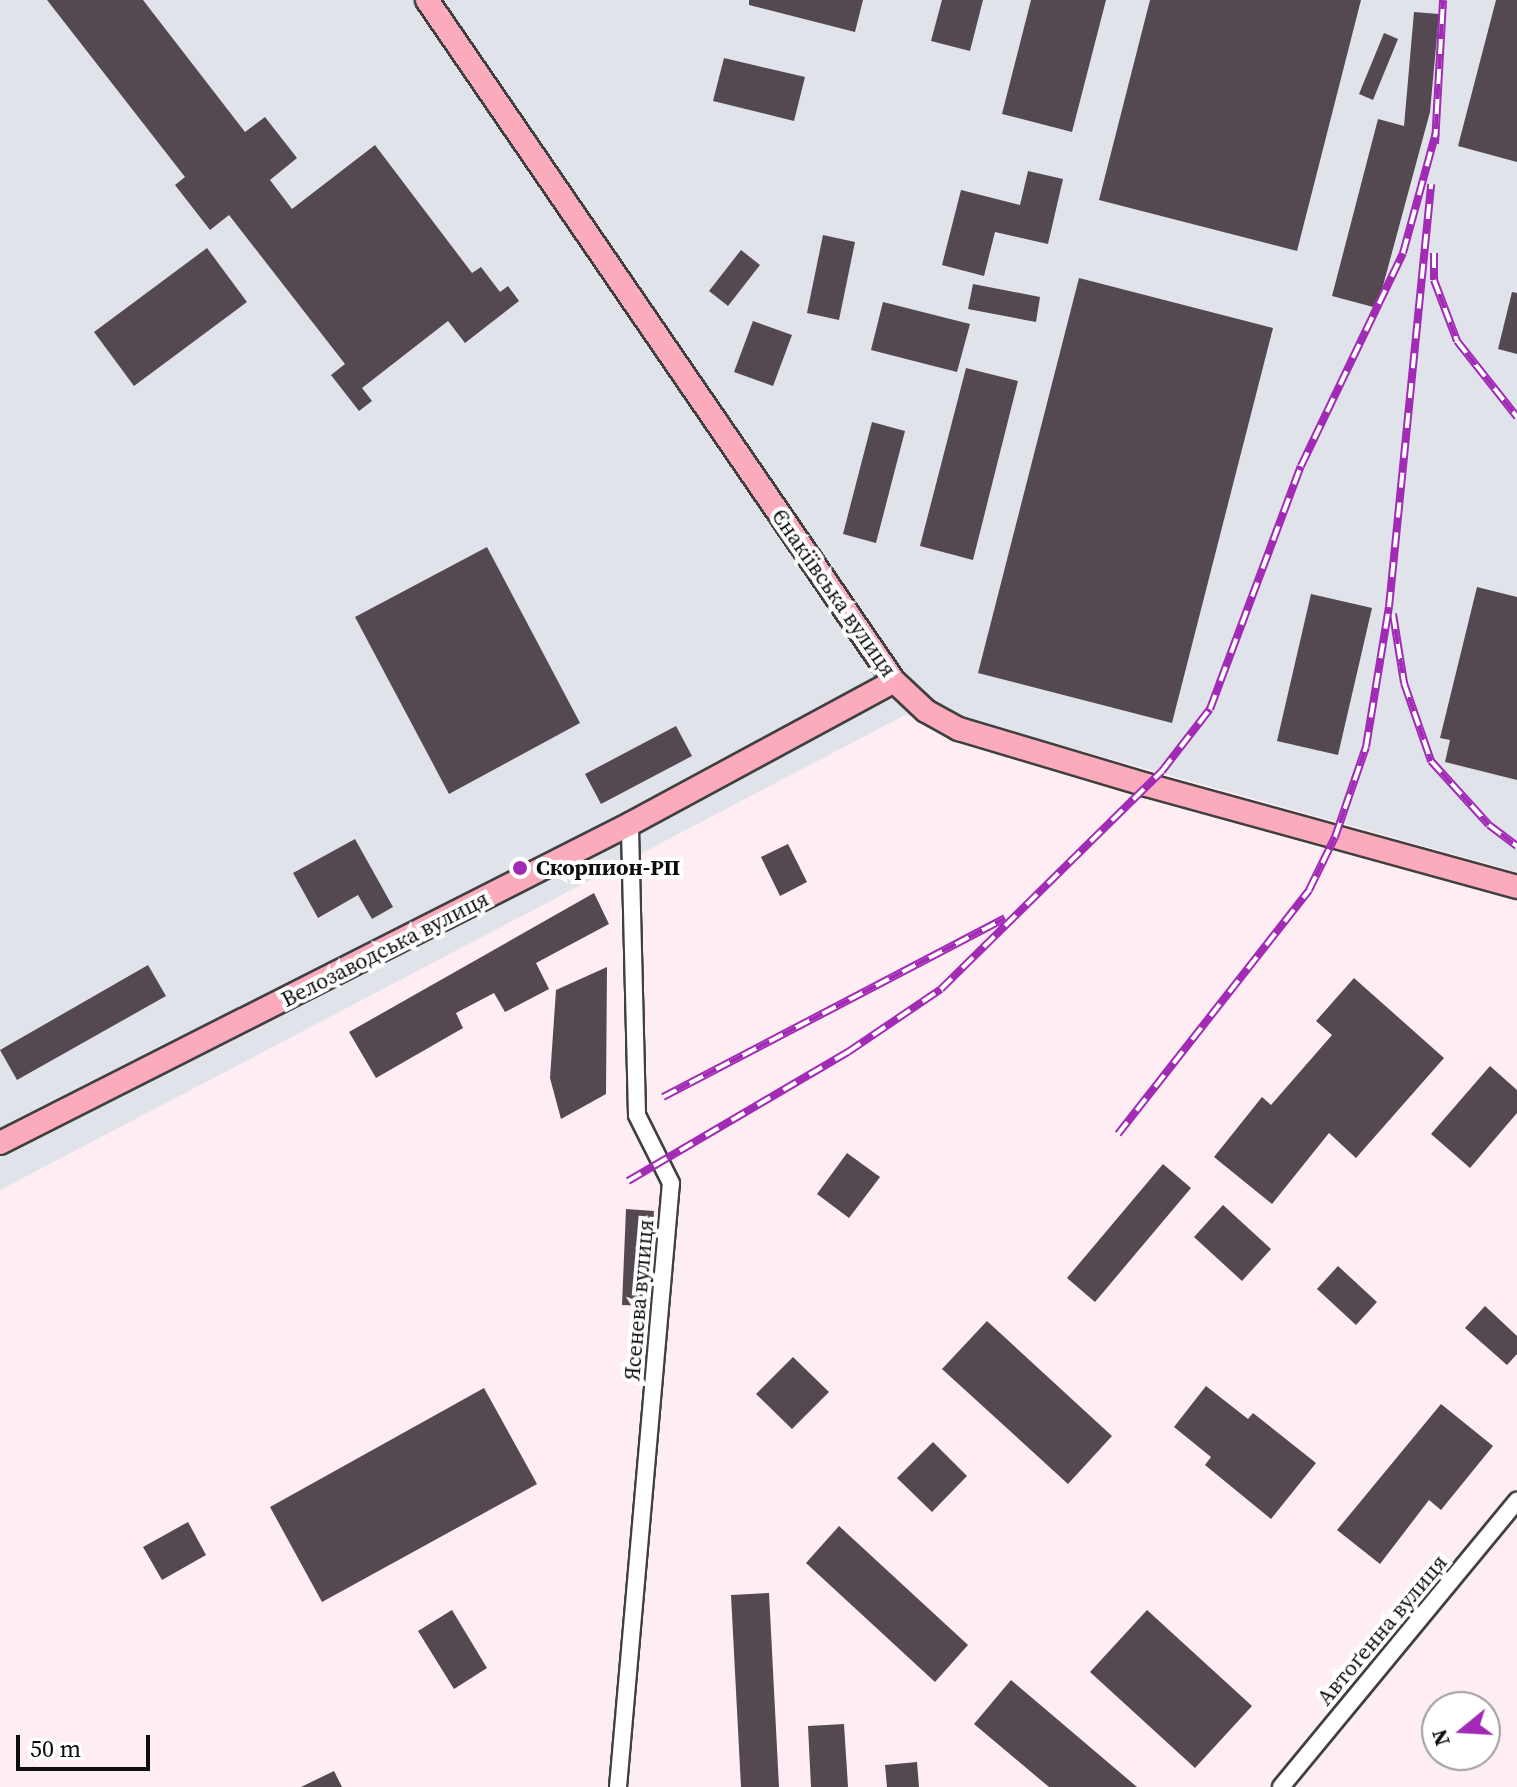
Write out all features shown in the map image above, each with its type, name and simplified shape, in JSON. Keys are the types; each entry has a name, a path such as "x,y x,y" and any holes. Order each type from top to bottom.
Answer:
{"street":[{"name":"Єнакіївська вулиця","path":"427,0 894,681 926,711 959,729 1517,887"},
{"name":"Велозаводська вулиця","path":"0,1143 630,824 894,681"},
{"name":"Ясенева вулиця","path":"618,1787 671,1183 637,1115 630,824"},
{"name":"Автоґенна вулиця","path":"1281,1787 1517,1501"}],"shaded area":[{"path":"0,0 1517,0 1517,872 993,726 905,715 0,1190"}],"building":[{"path":"47,0 143,0 245,132 265,117 297,158 270,180 292,209 375,145 472,273 481,267 500,292 508,286 519,301 465,343 448,321 362,388 372,401 359,411 331,375 345,364 229,215 210,230 175,185 185,177"},
{"path":"749,0 863,0 855,32 749,5"},
{"path":"942,0 983,0 970,51 931,41"},
{"path":"1031,0 1106,0 1072,132 1002,114"},
{"path":"1150,0 1361,0 1297,251 1099,200"},
{"path":"1496,0 1517,0 1517,162 1458,146"},
{"path":"1414,12 1439,14 1430,112 1377,308 1332,296 1378,119 1404,126"},
{"path":"1384,33 1398,39 1373,100 1359,94"},
{"path":"724,58 805,77 794,121 713,101"},
{"path":"1028,171 1063,179 1048,244 995,232 984,276 942,265 961,190 1020,205"},
{"path":"823,235 855,242 839,320 807,313"},
{"path":"207,248 247,302 134,386 94,332"},
{"path":"741,250 760,265 728,306 709,291"},
{"path":"1079,278 1273,328 1172,723 978,673"},
{"path":"973,284 1040,297 1036,322 968,309"},
{"path":"1512,292 1517,293 1517,354 1498,349"},
{"path":"883,302 970,324 957,372 871,350"},
{"path":"753,321 792,335 773,386 734,372"},
{"path":"966,368 1018,381 973,560 920,546"},
{"path":"872,422 905,431 876,543 843,534"},
{"path":"487,547 580,723 449,794 355,617"},
{"path":"1477,587 1517,597 1517,780 1445,762 1450,740 1440,738"},
{"path":"1311,594 1372,608 1338,755 1277,741"},
{"path":"676,726 692,756 601,804 585,774"},
{"path":"355,839 393,907 372,919 358,895 318,918 293,873"},
{"path":"788,844 807,882 780,896 761,857"},
{"path":"594,893 609,924 536,963 549,989 505,1012 494,993 456,1013 463,1028 376,1078 349,1032"},
{"path":"148,965 166,996 17,1080 0,1050"},
{"path":"607,967 606,1094 561,1119 550,1078 556,990"},
{"path":"1354,978 1444,1058 1356,1158 1329,1133 1272,1204 1214,1157 1262,1097 1271,1105 1332,1035 1316,1021"},
{"path":"1490,1066 1517,1090 1517,1113 1470,1168 1431,1134"},
{"path":"847,1153 880,1177 849,1218 817,1194"},
{"path":"1163,1164 1191,1188 1095,1302 1067,1278"},
{"path":"1223,1205 1271,1249 1242,1281 1194,1237"},
{"path":"626,1209 654,1211 649,1306 622,1305"},
{"path":"1338,1266 1377,1302 1356,1325 1317,1289"},
{"path":"1485,1306 1517,1336 1517,1354 1507,1365 1465,1328"},
{"path":"987,1321 1112,1436 1068,1484 942,1369"},
{"path":"793,1357 829,1392 792,1429 756,1394"},
{"path":"1206,1386 1248,1419 1253,1413 1316,1463 1271,1519 1205,1465 1211,1457 1174,1427"},
{"path":"484,1388 537,1484 322,1602 270,1507"},
{"path":"1441,1404 1493,1446 1441,1510 1429,1500 1380,1564 1337,1530"},
{"path":"933,1442 967,1476 932,1512 897,1478"},
{"path":"188,1522 206,1555 162,1580 143,1547"},
{"path":"839,1526 968,1645 935,1682 806,1563"},
{"path":"769,1593 779,1787 741,1787 731,1595"},
{"path":"452,1610 487,1668 454,1689 418,1631"},
{"path":"1147,1610 1252,1706 1195,1768 1090,1672"},
{"path":"1011,1680 1137,1787 1049,1787 974,1724"},
{"path":"844,1724 848,1787 811,1787 808,1726"},
{"path":"917,1762 919,1787 887,1787 885,1765"},
{"path":"334,1771 342,1787 301,1787"}],"railway":[{"path":"1435,144 1443,0"},
{"path":"628,1181 848,1052 941,989 1162,771 1210,709 1301,466 1403,253 1436,132"},
{"path":"1118,1134 1309,890 1335,837 1366,747 1389,607 1431,184"},
{"path":"1434,253 1434,280 1457,341 1517,417"},
{"path":"1393,614 1404,683 1431,761 1489,825 1517,846"},
{"path":"663,1097 1005,918"}],"place":[{"name":"Скорпион-РП","path":"520,868"}]}
